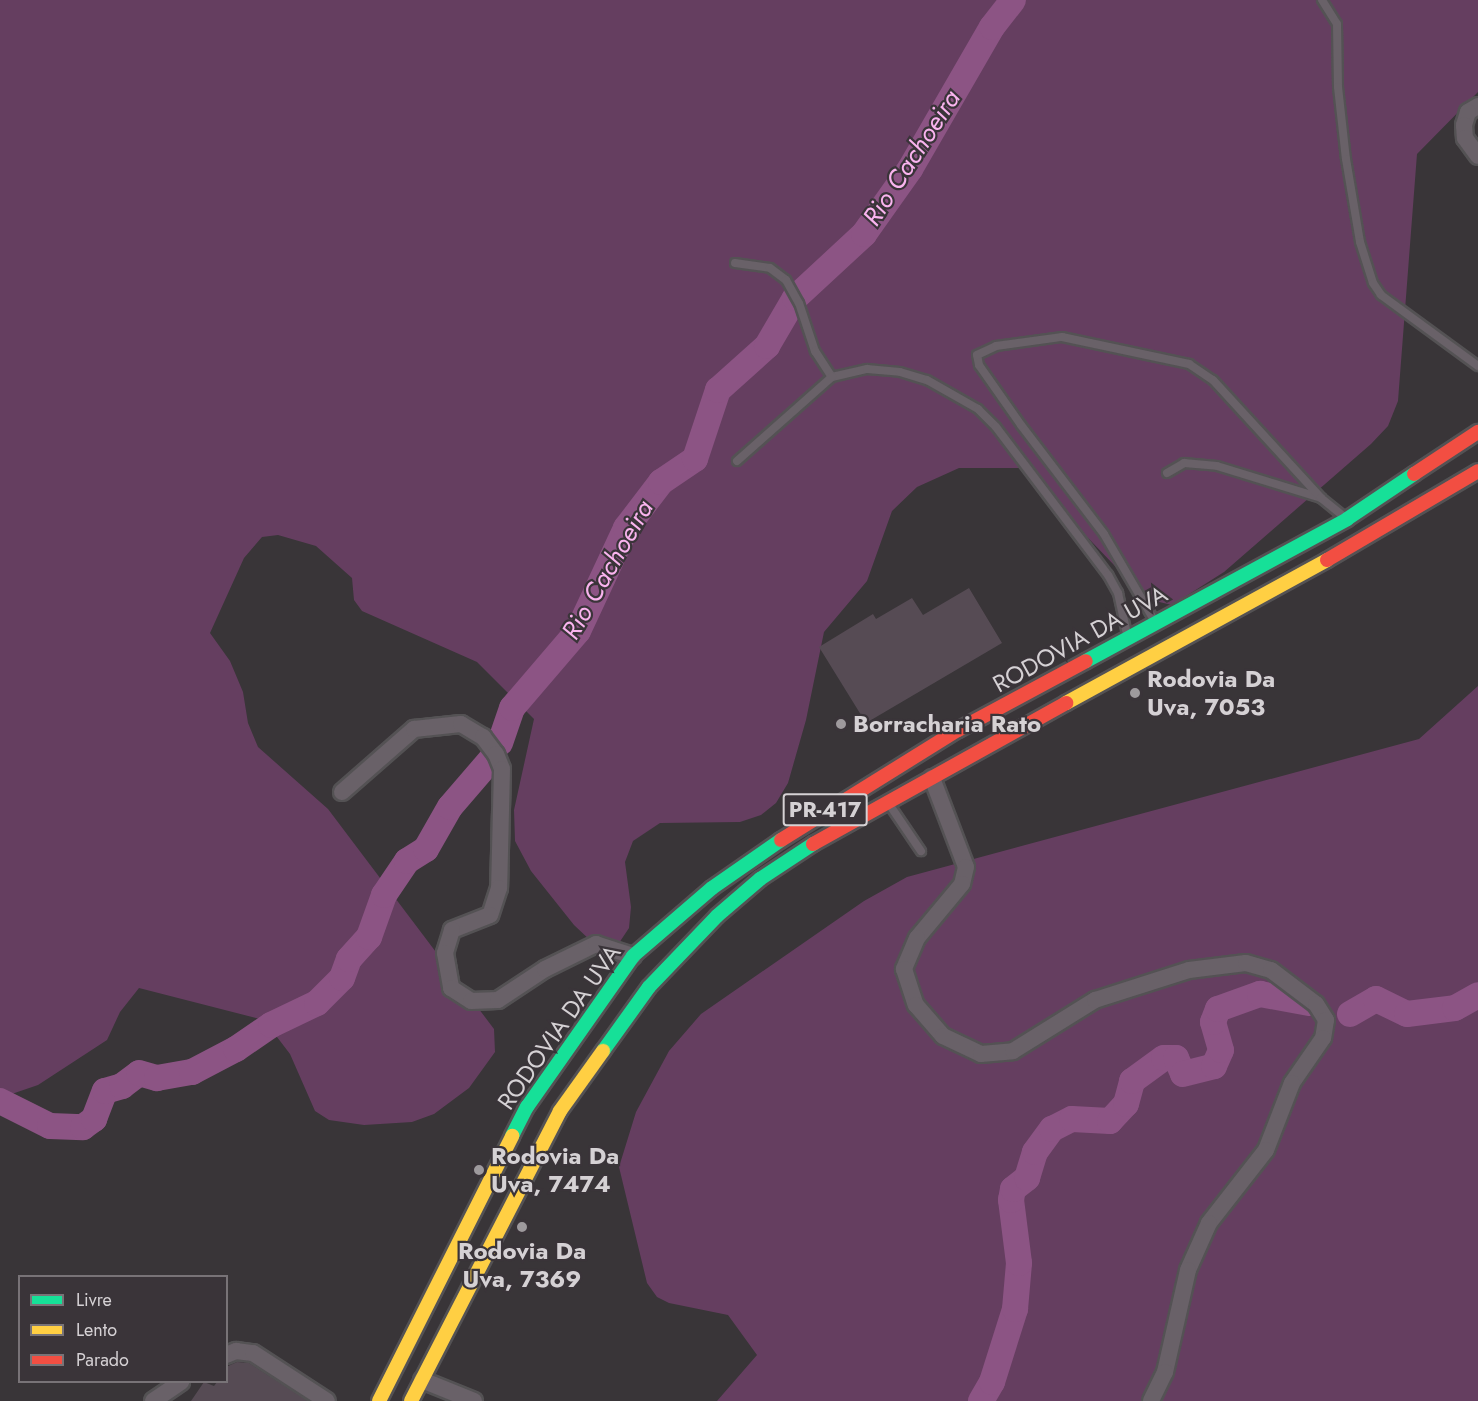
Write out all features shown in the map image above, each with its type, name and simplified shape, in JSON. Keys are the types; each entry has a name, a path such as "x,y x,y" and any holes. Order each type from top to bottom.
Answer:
{"main road":[{"name":"RODOVIA DA UVA","path":"379,1401 527,1107 633,956 712,888 813,816 958,730 1128,640 1347,519 1478,432"},
{"name":"RODOVIA DA UVA","path":"411,1401 560,1111 650,987 682,949 760,879 887,801 1419,509 1478,471"}],"street":[{"path":"1478,106 1468,112 1464,125 1465,138 1478,156"},
{"path":"342,792 414,729 461,724 483,737 496,754 502,769 499,888 490,915 452,930 445,953 451,988 471,1001 498,1000 545,969 596,944 633,956"},
{"path":"932,778 966,867 963,884 917,938 904,969 916,1005 943,1036 981,1054 1013,1051 1095,1000 1189,970 1246,963 1271,970 1316,1004 1326,1020 1323,1038 1292,1083 1266,1150 1209,1223 1188,1270 1165,1372 1151,1401"},
{"path":"228,1354 236,1351 253,1353 327,1401"},
{"path":"422,1380 474,1401"},
{"path":"153,1401 180,1383"}],"lane":[{"path":"1322,0 1337,24 1338,87 1346,159 1360,242 1372,283 1381,295 1478,366"},
{"path":"735,263 770,268 786,280 799,303 815,351 832,377"},
{"path":"1156,623 1104,534 979,365 977,355 996,346 1062,336 1189,364 1213,380 1322,498 1347,519"},
{"path":"737,460 832,377 867,369 900,372 927,380 978,409 996,427 1108,574 1118,593 1128,640"},
{"path":"1167,473 1184,463 1217,466 1322,498"},
{"path":"887,801 921,851"}],"shaded area":[{"path":"0,0 1478,0 1478,92 1417,154 1398,401 1388,426 1371,444 1224,572 1172,605 1155,601 1137,589 1021,468 959,468 917,487 892,511 867,581 824,632 806,720 788,783 776,803 761,815 740,822 660,823 633,841 625,862 631,907 629,928 619,943 592,942 574,925 531,871 515,841 514,810 534,719 477,662 362,611 354,600 352,578 316,546 278,535 262,537 244,558 210,633 230,661 243,692 248,723 258,747 328,809 494,1029 495,1052 469,1088 434,1114 412,1122 364,1125 329,1120 315,1111 290,1054 264,1020 139,988 120,1012 107,1040 38,1085 0,1098"},
{"path":"1478,686 1478,1401 717,1401 757,1355 728,1315 669,1303 657,1297 647,1283 619,1167 636,1112 669,1051 701,1014 864,901 907,877 1419,739"}],"building":[{"path":"969,588 1002,643 866,723 819,647 873,614 876,619 912,598 923,615"},
{"path":"237,1362 249,1363 308,1401 191,1401 203,1383 214,1386 216,1383 228,1383 228,1366"}],"waterway":[{"name":"Rio Cachoeira","path":"500,743 512,708 578,631 626,528 661,482 695,459 718,390 767,346 795,298 864,234 910,169 992,27 1013,0"},
{"name":"Rio Cachoeira","path":"0,1101 50,1126 83,1127 94,1119 105,1091 122,1086 139,1073 157,1078 192,1072 236,1049 271,1025 317,1003 342,978 349,959 369,937 384,895 407,861 426,849 450,807 493,757"},
{"path":"981,1401 992,1382 1015,1309 1019,1263 1011,1200 1013,1189 1027,1178 1035,1152 1052,1129 1072,1119 1110,1121 1126,1104 1132,1081 1164,1058 1176,1058 1183,1074 1214,1066 1221,1050 1213,1022 1218,1009 1260,994 1309,1003"},
{"path":"1350,1014 1376,999 1407,1014 1455,1008 1478,995"}],"traffic: fast":[{"path":"1086,661 1347,519 1414,474"},
{"path":"512,1136 527,1107 633,956 712,888 781,840"},
{"path":"603,1051 649,987 717,916 760,879 813,844"}],"traffic: slow":[{"path":"1066,703 1327,560"},
{"path":"411,1401 560,1111 603,1051"},
{"path":"379,1401 512,1136"}],"traffic: jam":[{"path":"1414,474 1478,432"},
{"path":"1327,560 1478,471"},
{"path":"781,840 958,730 1086,661"},
{"path":"813,844 1066,703"}],"place":[{"name":"Rodovia Da Uva, 7053","path":"1135,693"},
{"name":"Borracharia Rato","path":"841,724"},
{"name":"Rodovia Da Uva, 7474","path":"479,1170"},
{"name":"Rodovia Da Uva, 7369","path":"522,1227"}]}
